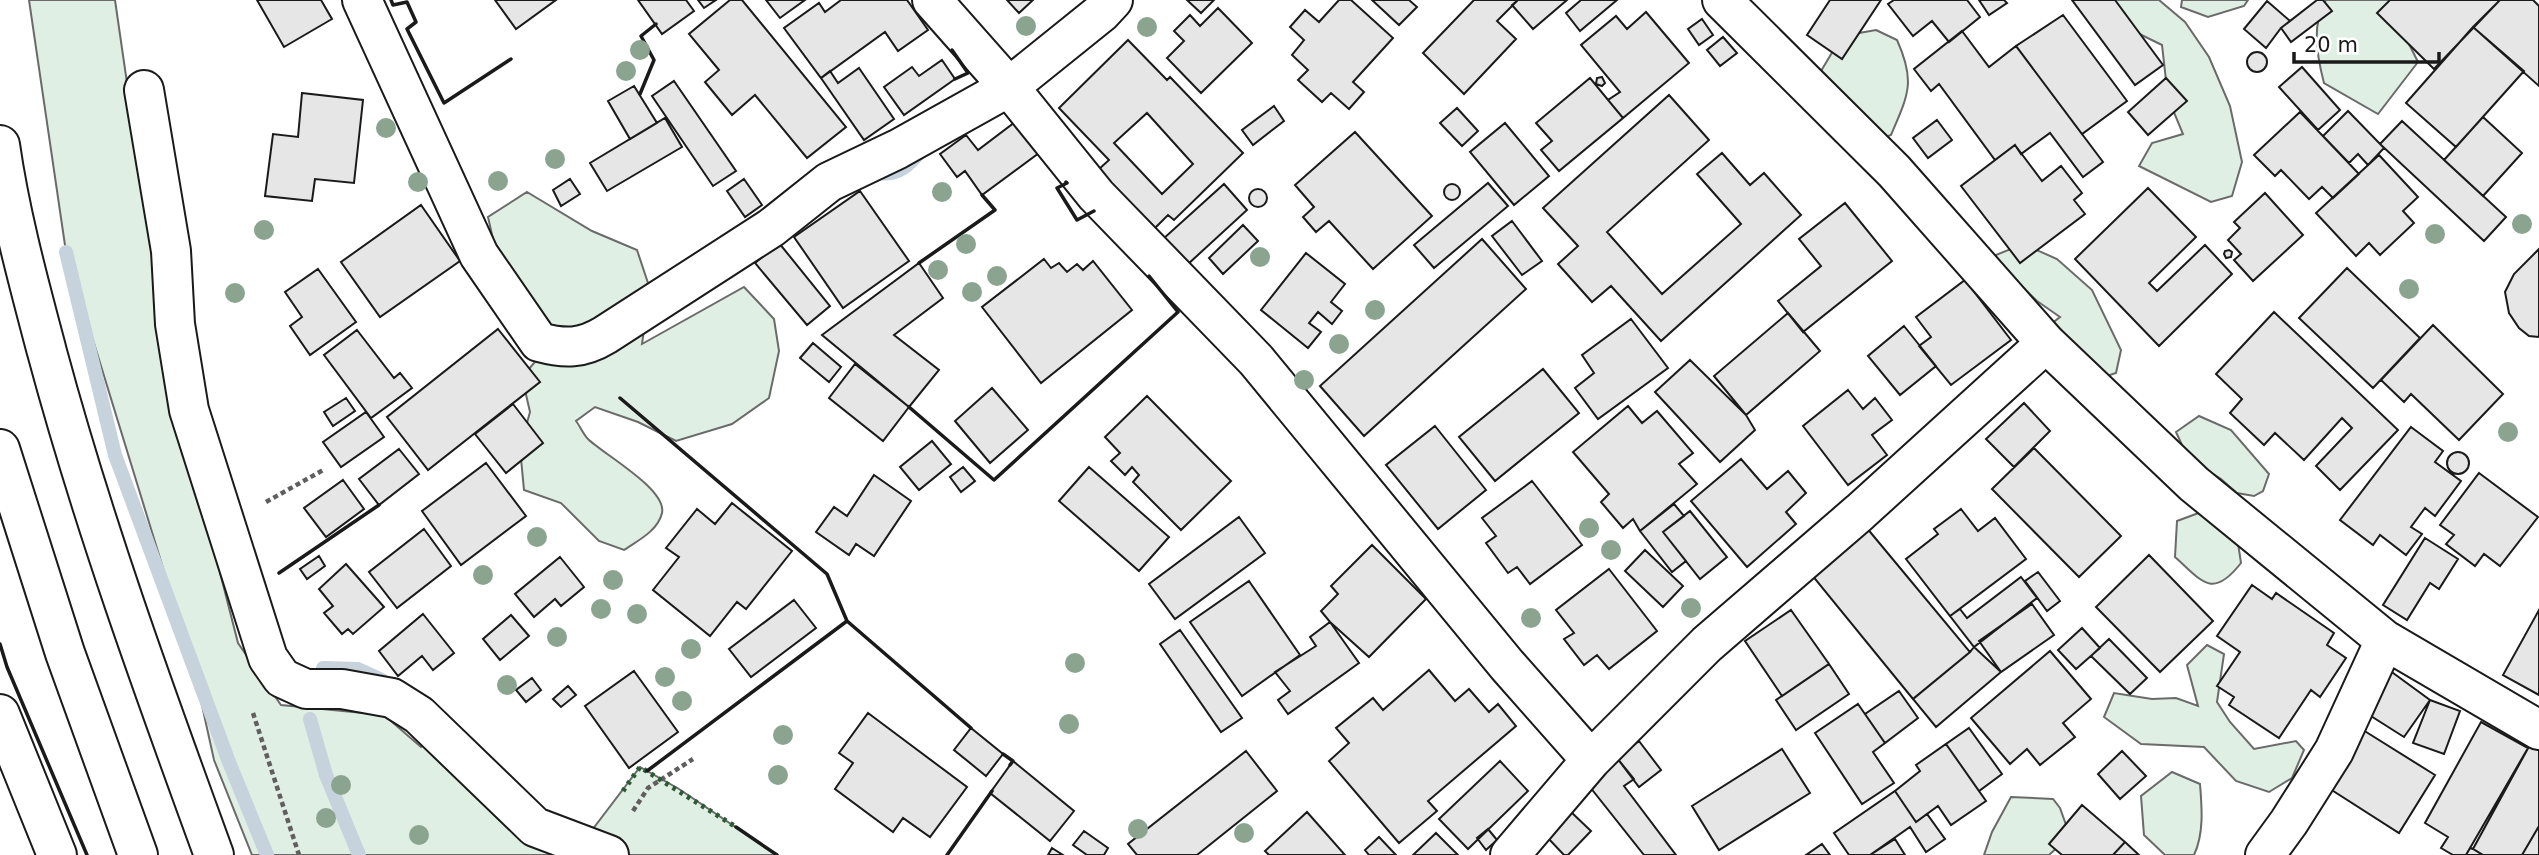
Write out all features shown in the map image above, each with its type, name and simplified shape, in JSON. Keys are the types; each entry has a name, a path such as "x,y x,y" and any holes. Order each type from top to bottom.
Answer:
{"main road":[{"path":"362,0 479,255 539,342 564,349 594,341 605,335 771,228 829,182 898,149 1009,87 1101,13 1113,0"},
{"path":"932,0 1009,87 1096,195 1256,360 1498,655 1591,760"},
{"path":"1722,0 1894,171 2046,342 2194,484 2385,640 2539,730"},
{"path":"144,90 171,251 175,324 189,411 268,658 282,678 306,688 342,689 392,698 419,715 535,827 609,855"},
{"path":"0,145 22,256 73,447 124,608 214,855"},
{"path":"1510,855 1591,760 1707,644 1860,512 2046,342"},
{"path":"0,449 65,653 138,855"},
{"path":"2265,855 2290,822 2334,751 2385,640"},
{"path":"0,714 57,855"}],"path":[{"path":"270,501 324,469"},
{"path":"253,712 299,855"},
{"path":"633,811 648,788 693,759"}],"green space":[{"path":"29,0 115,0 169,373 238,643 281,705 384,715 421,747 443,730 527,807 589,834 640,767 679,789 777,855 252,855 214,760 194,669 66,252"},
{"path":"2106,0 2159,0 2185,22 2209,57 2230,106 2242,162 2232,196 2211,202 2139,166 2152,143 2183,134 2168,98 2162,45 2121,25"},
{"path":"2182,0 2248,0 2244,6 2208,17 2181,7"},
{"path":"2326,0 2393,0 2395,16 2418,62 2378,114 2324,83 2317,30"},
{"path":"1876,30 1897,40 1906,67 1908,88 1891,135 1852,149 1821,71 1842,36"},
{"path":"527,192 592,231 637,250 650,289 642,344 744,287 774,319 779,351 769,398 732,424 676,441 638,422 595,407 576,421 588,439 645,483 661,504 662,513 656,525 624,550 599,541 561,503 524,490 520,448 530,412 522,377 535,362 532,307 498,261 488,217"},
{"path":"2023,244 2057,259 2092,290 2121,350 2116,373 2070,388 2032,339 2060,317 2037,301 1991,257"},
{"path":"2199,416 2231,430 2269,474 2263,491 2254,496 2237,493 2188,458 2176,432"},
{"path":"2204,511 2238,543 2241,563 2222,581 2214,584 2200,579 2175,557 2177,521"},
{"path":"2207,645 2224,654 2217,702 2230,722 2254,749 2296,741 2304,750 2292,778 2269,792 2236,781 2204,747 2141,744 2104,717 2114,693 2152,699 2176,698 2198,706 2187,665"},
{"path":"2172,772 2200,784 2201,830 2194,855 2165,855 2144,835 2141,796"},
{"path":"2011,797 2053,799 2060,808 2070,836 2049,855 1984,855 1992,832"}],"building":[{"path":"257,0 321,0 332,19 284,47"},
{"path":"495,0 556,0 516,29"},
{"path":"638,0 686,0 694,11 662,34"},
{"path":"698,0 716,0 704,8"},
{"path":"730,0 742,0 846,127 807,158 755,95 732,115 705,82 719,70 689,34"},
{"path":"766,0 805,0 780,18"},
{"path":"841,0 907,0 928,30 898,51 885,32 821,78 784,28 819,3 825,12"},
{"path":"1007,0 1033,0 1019,13"},
{"path":"1187,0 1214,0 1201,13"},
{"path":"1339,0 1351,0 1393,38 1353,82 1364,92 1349,109 1331,93 1322,102 1298,80 1308,70 1292,55 1304,40 1290,27 1305,10 1319,22"},
{"path":"1372,0 1409,0 1417,7 1399,25"},
{"path":"1474,0 1518,0 1497,21 1516,39 1464,94 1423,53"},
{"path":"1518,0 1567,0 1533,29 1512,5"},
{"path":"1581,0 1617,0 1580,31 1566,13"},
{"path":"1830,0 1881,0 1842,59 1807,35"},
{"path":"1894,0 1967,0 1980,17 1949,42 1932,21 1913,36 1888,4"},
{"path":"1979,0 2004,0 2007,3 1989,15"},
{"path":"2072,0 2115,0 2163,65 2135,85"},
{"path":"2317,0 2323,0 2332,11 2291,42 2281,28"},
{"path":"2390,0 2500,0 2434,69 2377,13"},
{"path":"2500,0 2533,0 2539,6 2539,86 2473,27"},
{"path":"2267,1 2290,21 2266,48 2244,29"},
{"path":"1218,8 1252,43 1201,93 1167,58 1184,41 1174,31 1190,15 1200,26"},
{"path":"1646,12 1689,63 1623,118 1608,100 1620,92 1581,45 1616,16 1627,29"},
{"path":"2063,15 2127,101 2082,134 2016,46"},
{"path":"1702,19 1713,35 1699,45 1688,29"},
{"path":"2473,27 2524,71 2456,147 2406,103"},
{"path":"1962,31 1989,67 2016,46 2103,162 2083,177 2050,133 2021,154 2015,145 1995,160 1939,84 1931,91 1914,69"},
{"path":"1723,37 1737,53 1720,66 1707,50"},
{"path":"1128,40 1167,80 1170,77 1243,153 1174,220 1168,215 1155,228 1098,170 1109,160 1059,108","holes":["1147,113 1193,164 1162,194 1114,143"]},
{"path":"2253,52 2261,52 2267,62 2261,72 2253,72 2247,66 2247,58"},
{"path":"942,60 955,79 904,115 884,87 912,67 919,76"},
{"path":"2302,67 2340,110 2318,130 2279,87"},
{"path":"859,68 894,119 864,140 821,78 830,71 838,83"},
{"path":"1602,77 1605,83 1602,86 1596,84 1597,78"},
{"path":"1590,78 1623,118 1559,171 1541,150 1552,141 1536,123"},
{"path":"2166,78 2187,101 2148,135 2128,112"},
{"path":"674,81 736,171 713,186 652,96"},
{"path":"634,86 657,123 630,139 608,101"},
{"path":"302,93 363,100 354,183 315,179 312,201 265,196 273,134 298,137"},
{"path":"1669,95 1709,140 1607,232 1662,294 1741,224 1697,174 1722,153 1750,185 1764,173 1801,215 1661,341 1611,286 1592,302 1558,264 1578,246 1543,208"},
{"path":"1274,106 1284,121 1253,145 1242,130"},
{"path":"1457,108 1478,131 1462,146 1440,123"},
{"path":"2348,111 2384,148 2368,165 2358,154 2349,163 2323,136"},
{"path":"2300,112 2359,174 2333,198 2322,187 2309,199 2281,170 2275,176 2254,155"},
{"path":"2483,117 2522,153 2483,196 2444,160"},
{"path":"665,118 682,147 607,191 590,163"},
{"path":"1019,119 1043,150 982,195 965,171 957,177 940,154 966,135 978,150"},
{"path":"1937,120 1952,140 1928,158 1913,138"},
{"path":"2402,121 2506,217 2484,241 2380,144"},
{"path":"1505,123 1549,176 1514,205 1470,152"},
{"path":"1355,132 1432,216 1373,269 1329,221 1316,232 1303,217 1314,207 1295,185"},
{"path":"2015,145 2042,181 2061,166 2082,193 2074,200 2085,214 2020,263 1961,186"},
{"path":"2379,155 2418,197 2403,211 2414,223 2380,255 2369,243 2356,256 2316,213"},
{"path":"570,179 580,194 561,206 553,190"},
{"path":"744,179 762,205 745,217 727,191"},
{"path":"1488,183 1508,206 1434,268 1414,245"},
{"path":"1224,184 1247,210 1187,265 1163,239"},
{"path":"1452,184 1460,192 1452,200 1444,192"},
{"path":"2148,188 2196,237 2149,283 2157,291 2205,245 2232,274 2159,346 2075,259"},
{"path":"1254,189 1262,189 1267,198 1265,205 1254,207 1249,202 1249,194"},
{"path":"860,191 909,261 843,308 794,237"},
{"path":"2265,193 2303,235 2253,281 2234,260 2241,254 2228,240 2240,228 2234,222"},
{"path":"1845,203 1892,261 1803,332 1778,301 1821,266 1799,239"},
{"path":"421,205 460,261 380,317 341,262"},
{"path":"1512,221 1542,261 1522,275 1492,236"},
{"path":"1243,225 1258,241 1223,274 1209,258"},
{"path":"1482,239 1526,289 1364,436 1320,386"},
{"path":"779,243 830,306 807,325 755,263"},
{"path":"2539,249 2539,337 2529,336 2519,328 2509,313 2505,292 2514,274"},
{"path":"2225,251 2232,252 2231,257 2226,258"},
{"path":"1306,253 1345,284 1331,302 1342,311 1332,324 1318,312 1309,323 1321,332 1308,348 1261,310"},
{"path":"1044,259 1051,268 1059,263 1067,272 1077,264 1083,270 1093,261 1132,310 1041,383 982,307"},
{"path":"919,263 943,298 894,335 939,370 909,407 822,335"},
{"path":"2347,268 2420,338 2373,388 2299,318"},
{"path":"318,269 356,322 310,355 290,326 302,317 285,292"},
{"path":"1965,280 2011,340 1951,385 1919,346 1931,337 1916,317"},
{"path":"2274,312 2398,430 2340,490 2316,466 2352,428 2342,418 2304,460 2275,433 2264,445 2230,413 2242,399 2216,374"},
{"path":"1788,313 1820,351 1746,415 1714,376"},
{"path":"1631,319 1668,368 1598,419 1575,388 1594,373 1582,355"},
{"path":"2433,325 2503,394 2459,440 2411,394 2404,402 2381,380"},
{"path":"1904,326 1936,366 1900,395 1868,356"},
{"path":"498,329 540,382 428,470 387,417"},
{"path":"357,330 394,378 400,373 412,388 371,418 324,355"},
{"path":"813,343 841,367 829,382 800,358"},
{"path":"1690,360 1746,415 1755,430 1720,462 1655,392"},
{"path":"855,364 909,407 883,441 829,398"},
{"path":"1543,369 1579,413 1495,481 1459,437"},
{"path":"992,388 1028,430 990,463 955,421"},
{"path":"1848,390 1863,409 1875,398 1892,420 1872,435 1887,455 1848,485 1803,426"},
{"path":"1147,396 1231,481 1181,530 1133,482 1139,475 1132,467 1125,475 1111,461 1120,453 1105,437"},
{"path":"346,398 355,411 333,426 324,412"},
{"path":"2024,403 2050,431 2014,467 1986,439"},
{"path":"513,404 543,443 506,473 475,434"},
{"path":"1628,406 1642,423 1657,411 1693,453 1679,464 1697,484 1640,531 1633,519 1623,528 1601,502 1609,494 1573,452"},
{"path":"366,412 384,437 341,467 323,442"},
{"path":"1435,426 1486,490 1438,529 1386,465"},
{"path":"2411,427 2443,451 2435,462 2461,481 2435,516 2425,508 2411,527 2422,534 2406,555 2380,535 2373,545 2340,520"},
{"path":"932,441 951,464 919,490 900,467"},
{"path":"2034,448 2121,536 2079,577 1992,489"},
{"path":"399,449 419,474 379,505 359,479"},
{"path":"2458,452 2468,459 2469,463 2462,473 2458,474 2448,467 2447,463 2454,453"},
{"path":"1741,459 1767,489 1788,471 1806,493 1786,512 1796,524 1747,567 1691,501"},
{"path":"486,463 526,516 461,565 422,511"},
{"path":"963,467 975,481 961,492 950,477"},
{"path":"1089,467 1169,537 1139,571 1059,501"},
{"path":"2479,473 2538,517 2500,566 2484,554 2475,566 2446,544 2454,535 2440,525"},
{"path":"874,475 911,501 874,556 856,544 849,555 816,532 834,507 847,516"},
{"path":"343,480 364,509 326,537 304,508"},
{"path":"1532,481 1582,545 1530,584 1517,567 1508,573 1486,543 1496,536 1482,518"},
{"path":"732,503 792,551 746,609 737,602 710,636 653,590 679,557 666,548 697,509 715,524"},
{"path":"1674,504 1684,516 1663,532 1686,561 1672,572 1640,531"},
{"path":"1961,509 1978,531 1995,518 2026,559 1950,616 1906,559 1938,534 1934,529"},
{"path":"1690,511 1727,557 1700,579 1663,532"},
{"path":"1239,517 1265,553 1175,619 1149,584"},
{"path":"1866,527 1970,652 1913,699 1811,574"},
{"path":"424,529 451,566 397,608 369,572"},
{"path":"2425,538 2458,559 2439,589 2430,583 2407,620 2383,605"},
{"path":"1372,545 1426,599 1369,657 1321,611 1338,594 1331,586"},
{"path":"1645,550 1683,586 1663,607 1625,571"},
{"path":"2149,555 2213,621 2160,672 2096,607"},
{"path":"319,556 325,566 307,579 300,569"},
{"path":"560,557 584,587 561,606 555,599 534,617 515,594"},
{"path":"346,564 384,607 353,634 348,629 342,634 324,613 333,606 319,589"},
{"path":"1609,569 1657,631 1609,669 1597,655 1584,665 1564,639 1574,633 1556,610"},
{"path":"2038,572 2060,601 2047,611 2025,581"},
{"path":"2021,577 2037,598 1974,647 1950,616 1960,609 1967,618"},
{"path":"1249,581 1300,655 1242,696 1190,622"},
{"path":"2252,585 2272,599 2276,593 2334,633 2327,645 2346,658 2320,697 2311,690 2279,738 2229,705 2234,697 2217,686 2240,652 2217,636"},
{"path":"794,600 816,628 751,677 729,649"},
{"path":"2032,604 2054,635 2001,672 1979,641"},
{"path":"1791,610 1829,664 1782,696 1745,641"},
{"path":"2539,610 2539,695 2503,675"},
{"path":"423,614 454,653 433,670 422,656 398,676 379,651"},
{"path":"511,615 529,636 500,660 483,639"},
{"path":"1330,622 1359,663 1288,714 1278,700 1290,691 1275,672 1316,646 1310,637"},
{"path":"2082,628 2100,648 2076,669 2058,650"},
{"path":"1180,630 1242,718 1221,732 1160,644"},
{"path":"2109,639 2147,678 2130,694 2091,656"},
{"path":"1974,647 2001,672 1936,727 1913,699"},
{"path":"2050,651 2091,699 2063,723 2075,737 2040,765 2027,749 2010,764 1971,718"},
{"path":"1829,664 1849,694 1796,730 1776,700"},
{"path":"1429,670 1455,701 1469,689 1489,712 1498,704 1516,726 1428,801 1437,811 1399,843 1329,761 1349,743 1336,728 1373,698 1383,710"},
{"path":"2389,670 2430,700 2404,737 2363,711"},
{"path":"634,671 678,732 629,768 585,706"},
{"path":"532,678 541,690 526,702 516,690"},
{"path":"568,686 576,695 561,707 553,699"},
{"path":"1899,691 1918,718 1885,743 1865,714"},
{"path":"2430,700 2460,711 2444,754 2413,743"},
{"path":"1858,704 1885,743 1873,752 1894,783 1862,804 1815,733"},
{"path":"868,713 967,787 930,837 903,818 893,832 835,789 853,763 839,753"},
{"path":"2481,722 2528,748 2466,855 2453,855 2441,848 2448,837 2425,823"},
{"path":"971,728 1003,754 986,776 954,750"},
{"path":"1969,728 2002,774 1979,791 1946,744"},
{"path":"2363,730 2435,775 2399,833 2327,787"},
{"path":"1639,741 1661,770 1639,787 1617,758"},
{"path":"2532,741 2539,744 2539,826 2522,855 2483,855 2473,849"},
{"path":"1946,744 1986,801 1951,825 1938,806 1916,822 1895,791 1920,771 1916,765"},
{"path":"1782,749 1810,793 1719,850 1692,806"},
{"path":"1246,751 1277,791 1197,855 1137,855 1128,844"},
{"path":"2122,751 2146,776 2120,799 2098,774"},
{"path":"1617,758 1634,779 1624,786 1676,855 1644,855 1586,782"},
{"path":"1013,761 1074,811 1050,841 990,793"},
{"path":"1500,761 1528,791 1468,849 1439,819"},
{"path":"1895,791 1916,822 1927,814 1945,839 1926,852 1910,827 1870,855 1849,855 1834,833"},
{"path":"2082,805 2125,842 2113,855 2062,855 2049,844"},
{"path":"1570,811 1591,831 1568,855 1564,855 1546,836"},
{"path":"1307,812 1345,855 1269,855 1265,851"},
{"path":"2539,826 2539,855 2522,855"},
{"path":"1488,829 1497,840 1486,850 1477,838"},
{"path":"1084,831 1108,848 1104,855 1087,855 1073,845"},
{"path":"1436,833 1458,855 1413,855"},
{"path":"1379,837 1396,855 1369,855 1365,850"},
{"path":"1895,839 1905,855 1870,855"},
{"path":"2125,842 2139,855 2113,855"},
{"path":"1822,844 1830,855 1806,855"},
{"path":"1052,848 1063,855 1048,855"},
{"path":"2470,848 2473,849 2483,855 2466,855"}],"waterway":[{"path":"881,173 898,171 920,152"},
{"path":"66,252 115,455 229,762 267,855"},
{"path":"323,668 358,669 382,680"},
{"path":"310,719 326,775 359,855"}],"hedge":[{"path":"623,791 640,767 736,827"}],"wall":[{"path":"391,0 393,5 407,2 416,22 407,29 444,103 511,59"},
{"path":"640,94 654,60 641,36 656,24"},
{"path":"952,50 968,73 955,79"},
{"path":"1066,182 1057,188 1077,220 1094,211"},
{"path":"919,263 995,210 982,195"},
{"path":"909,407 994,480 1178,312 1149,276"},
{"path":"620,398 827,574 847,621"},
{"path":"279,573 379,505"},
{"path":"647,771 847,621 971,728"},
{"path":"0,644 7,667 87,855"},
{"path":"1003,754 1013,761 1010,765"},
{"path":"947,855 992,791"},
{"path":"736,827 777,855"}]}
